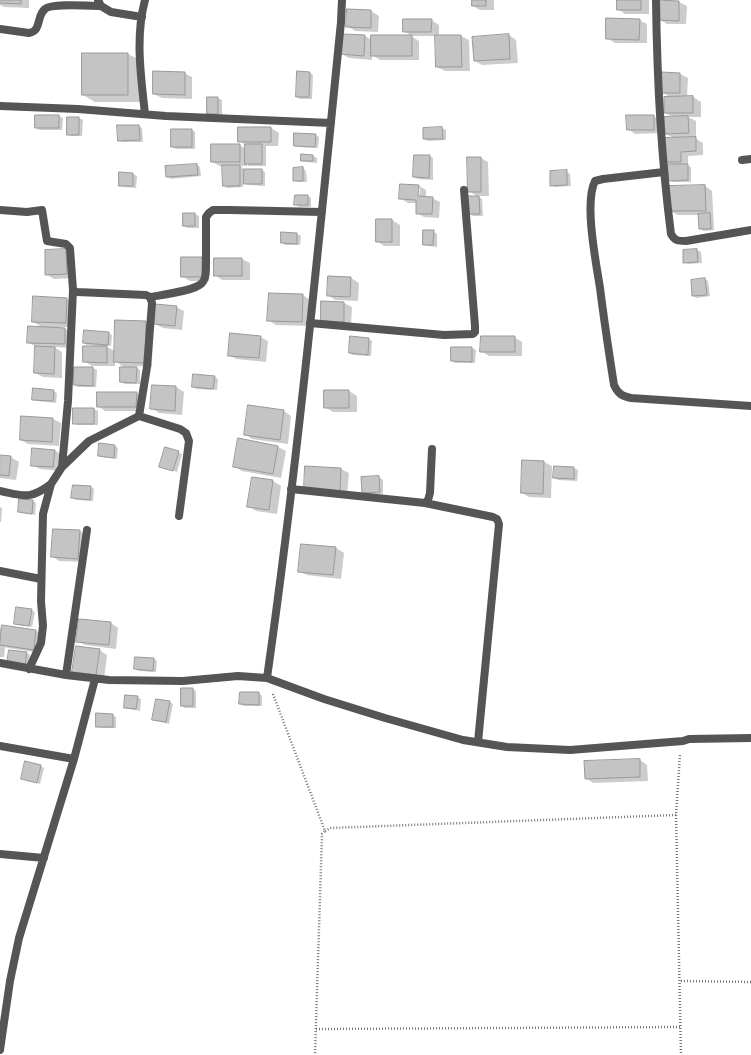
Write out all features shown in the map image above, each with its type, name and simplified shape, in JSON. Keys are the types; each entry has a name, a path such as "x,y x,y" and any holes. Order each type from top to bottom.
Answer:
{"street":[{"path":"145,0 140,37 141,76 145,114"},
{"path":"267,678 280,587 310,323 342,0"},
{"path":"656,0 656,49 664,172 670,227 673,239 678,241 686,241 751,230"},
{"path":"0,29 29,33 34,32 37,30 42,12 50,6 100,3 111,12 142,17"},
{"path":"0,106 331,123"},
{"path":"742,160 751,159"},
{"path":"664,172 603,179 595,181 592,188 590,201 594,241 614,385 622,396 631,398 751,406"},
{"path":"310,323 444,335 473,334 475,332 475,326 464,190"},
{"path":"0,210 27,212 42,210 47,241 66,244 70,248 73,290 68,401 62,467"},
{"path":"73,290 77,292 146,295 150,297 196,288 203,283 206,276 206,217 213,210 322,212"},
{"path":"139,416 147,367 152,303 150,297"},
{"path":"29,669 41,643 43,626 41,601 42,514 51,484 62,467 89,441 139,416 180,429 186,433 189,441 179,516"},
{"path":"425,503 428,500 430,493 432,449"},
{"path":"0,491 31,496 51,484"},
{"path":"291,489 425,503 493,517 497,520 499,524 498,543 478,742"},
{"path":"66,675 87,530"},
{"path":"0,571 41,580"},
{"path":"0,663 66,675 109,680 183,681 238,676 267,678 379,716 463,740 508,747 570,750 683,741 689,739 751,738"},
{"path":"0,1050 10,981 18,945 74,759 94,678"},
{"path":"0,746 74,759"},
{"path":"0,854 44,858"}],"path":[{"path":"267,678 325,831"},
{"path":"681,1055 681,981 676,816 680,748 683,741"},
{"path":"315,1055 322,834 325,831 331,828 676,816"},
{"path":"681,981 751,982"},
{"path":"316,1029 681,1027"}],"building":[{"path":"0,0 21,0 21,4 0,3"},
{"path":"472,0 486,0 486,6 472,6"},
{"path":"617,0 641,0 641,10 617,10"},
{"path":"659,0 679,1 679,21 658,20"},
{"path":"347,9 371,10 371,28 346,27"},
{"path":"606,18 640,19 639,40 606,39"},
{"path":"403,19 432,19 431,32 403,32"},
{"path":"342,34 365,35 364,56 340,54"},
{"path":"509,34 510,59 474,61 472,37"},
{"path":"371,35 412,35 412,56 371,56"},
{"path":"435,35 461,35 462,67 436,67"},
{"path":"82,53 128,53 128,95 82,95"},
{"path":"153,71 185,72 185,95 153,94"},
{"path":"297,71 310,72 309,97 296,97"},
{"path":"661,72 680,73 680,93 661,93"},
{"path":"693,96 693,113 664,113 664,97"},
{"path":"207,97 218,97 218,114 207,114"},
{"path":"35,115 59,115 59,128 35,128"},
{"path":"626,115 654,115 654,130 627,130"},
{"path":"688,116 689,133 665,134 664,117"},
{"path":"67,117 79,117 79,135 67,135"},
{"path":"117,125 139,125 140,140 118,141"},
{"path":"238,127 271,127 271,142 238,142"},
{"path":"442,127 443,139 423,139 423,128"},
{"path":"171,129 192,129 192,147 171,147"},
{"path":"294,133 316,134 315,147 294,146"},
{"path":"696,137 696,151 681,152 681,162 665,162 664,138"},
{"path":"211,144 240,144 240,162 211,162"},
{"path":"245,144 262,144 262,164 245,164"},
{"path":"301,154 313,155 313,161 301,161"},
{"path":"414,155 430,155 429,178 413,177"},
{"path":"467,157 481,157 481,192 468,192"},
{"path":"197,164 198,175 166,177 165,166"},
{"path":"668,164 688,164 688,180 669,181"},
{"path":"222,165 240,165 240,186 223,186"},
{"path":"303,167 303,181 293,181 293,168"},
{"path":"244,169 262,169 262,184 244,184"},
{"path":"567,170 567,185 550,186 550,171"},
{"path":"119,172 133,173 133,186 119,186"},
{"path":"400,184 419,185 418,196 433,197 432,214 416,214 416,200 399,199"},
{"path":"705,185 706,211 669,211 669,186"},
{"path":"295,195 308,195 308,205 294,205"},
{"path":"468,196 479,196 480,214 468,214"},
{"path":"183,213 195,213 195,226 183,226"},
{"path":"710,213 711,229 699,229 698,214"},
{"path":"376,219 392,219 392,242 376,242"},
{"path":"423,230 434,230 433,245 423,245"},
{"path":"281,232 297,233 297,244 281,243"},
{"path":"66,249 67,274 45,275 45,250"},
{"path":"697,249 698,262 683,263 683,250"},
{"path":"181,257 202,257 202,277 181,277"},
{"path":"214,258 242,258 242,276 214,276"},
{"path":"328,276 351,277 350,297 327,296"},
{"path":"705,278 707,295 692,296 691,280"},
{"path":"269,293 303,294 302,322 267,321"},
{"path":"33,296 67,298 66,323 32,322"},
{"path":"321,301 344,302 344,322 321,321"},
{"path":"155,304 177,306 175,326 154,324"},
{"path":"115,320 146,321 145,363 114,362"},
{"path":"28,326 65,328 65,344 27,343"},
{"path":"84,330 109,332 108,345 83,343"},
{"path":"230,333 261,336 259,358 228,356"},
{"path":"350,336 369,338 368,355 349,353"},
{"path":"481,336 515,336 515,352 480,352"},
{"path":"35,346 55,347 54,374 34,373"},
{"path":"83,346 107,346 107,363 83,362"},
{"path":"451,347 472,347 472,362 451,361"},
{"path":"74,367 93,367 93,386 74,385"},
{"path":"120,367 137,367 136,383 120,382"},
{"path":"193,374 215,376 213,389 192,387"},
{"path":"152,385 176,386 175,411 150,409"},
{"path":"33,388 54,390 53,401 32,400"},
{"path":"324,390 349,390 349,408 324,408"},
{"path":"97,392 137,392 136,407 97,407"},
{"path":"248,405 284,410 280,440 244,435"},
{"path":"73,408 94,408 94,424 73,424"},
{"path":"21,416 53,418 52,442 20,440"},
{"path":"238,438 278,446 273,474 233,467"},
{"path":"99,443 115,445 114,458 98,456"},
{"path":"165,447 179,451 173,471 159,467"},
{"path":"32,448 55,450 53,467 31,466"},
{"path":"0,455 11,456 9,476 0,475"},
{"path":"522,460 544,461 543,494 521,493"},
{"path":"305,466 341,468 340,491 304,489"},
{"path":"554,466 574,467 574,479 553,478"},
{"path":"379,476 380,492 362,493 361,477"},
{"path":"252,477 273,480 269,510 247,507"},
{"path":"73,485 91,486 90,500 71,498"},
{"path":"19,499 33,500 32,514 18,512"},
{"path":"53,529 80,530 78,559 51,557"},
{"path":"301,544 336,547 333,575 298,572"},
{"path":"16,607 32,609 29,626 14,624"},
{"path":"79,619 111,622 109,645 76,642"},
{"path":"2,625 36,630 34,650 0,645"},
{"path":"76,646 100,649 96,675 72,672"},
{"path":"9,650 27,652 25,666 7,663"},
{"path":"135,657 154,658 153,671 134,669"},
{"path":"181,688 193,688 193,706 181,706"},
{"path":"240,692 259,692 259,705 239,704"},
{"path":"125,695 138,696 136,709 124,708"},
{"path":"156,699 170,701 166,722 152,720"},
{"path":"96,713 113,714 113,727 96,727"},
{"path":"640,759 640,777 585,779 584,761"},
{"path":"25,761 41,765 37,783 21,779"}]}
